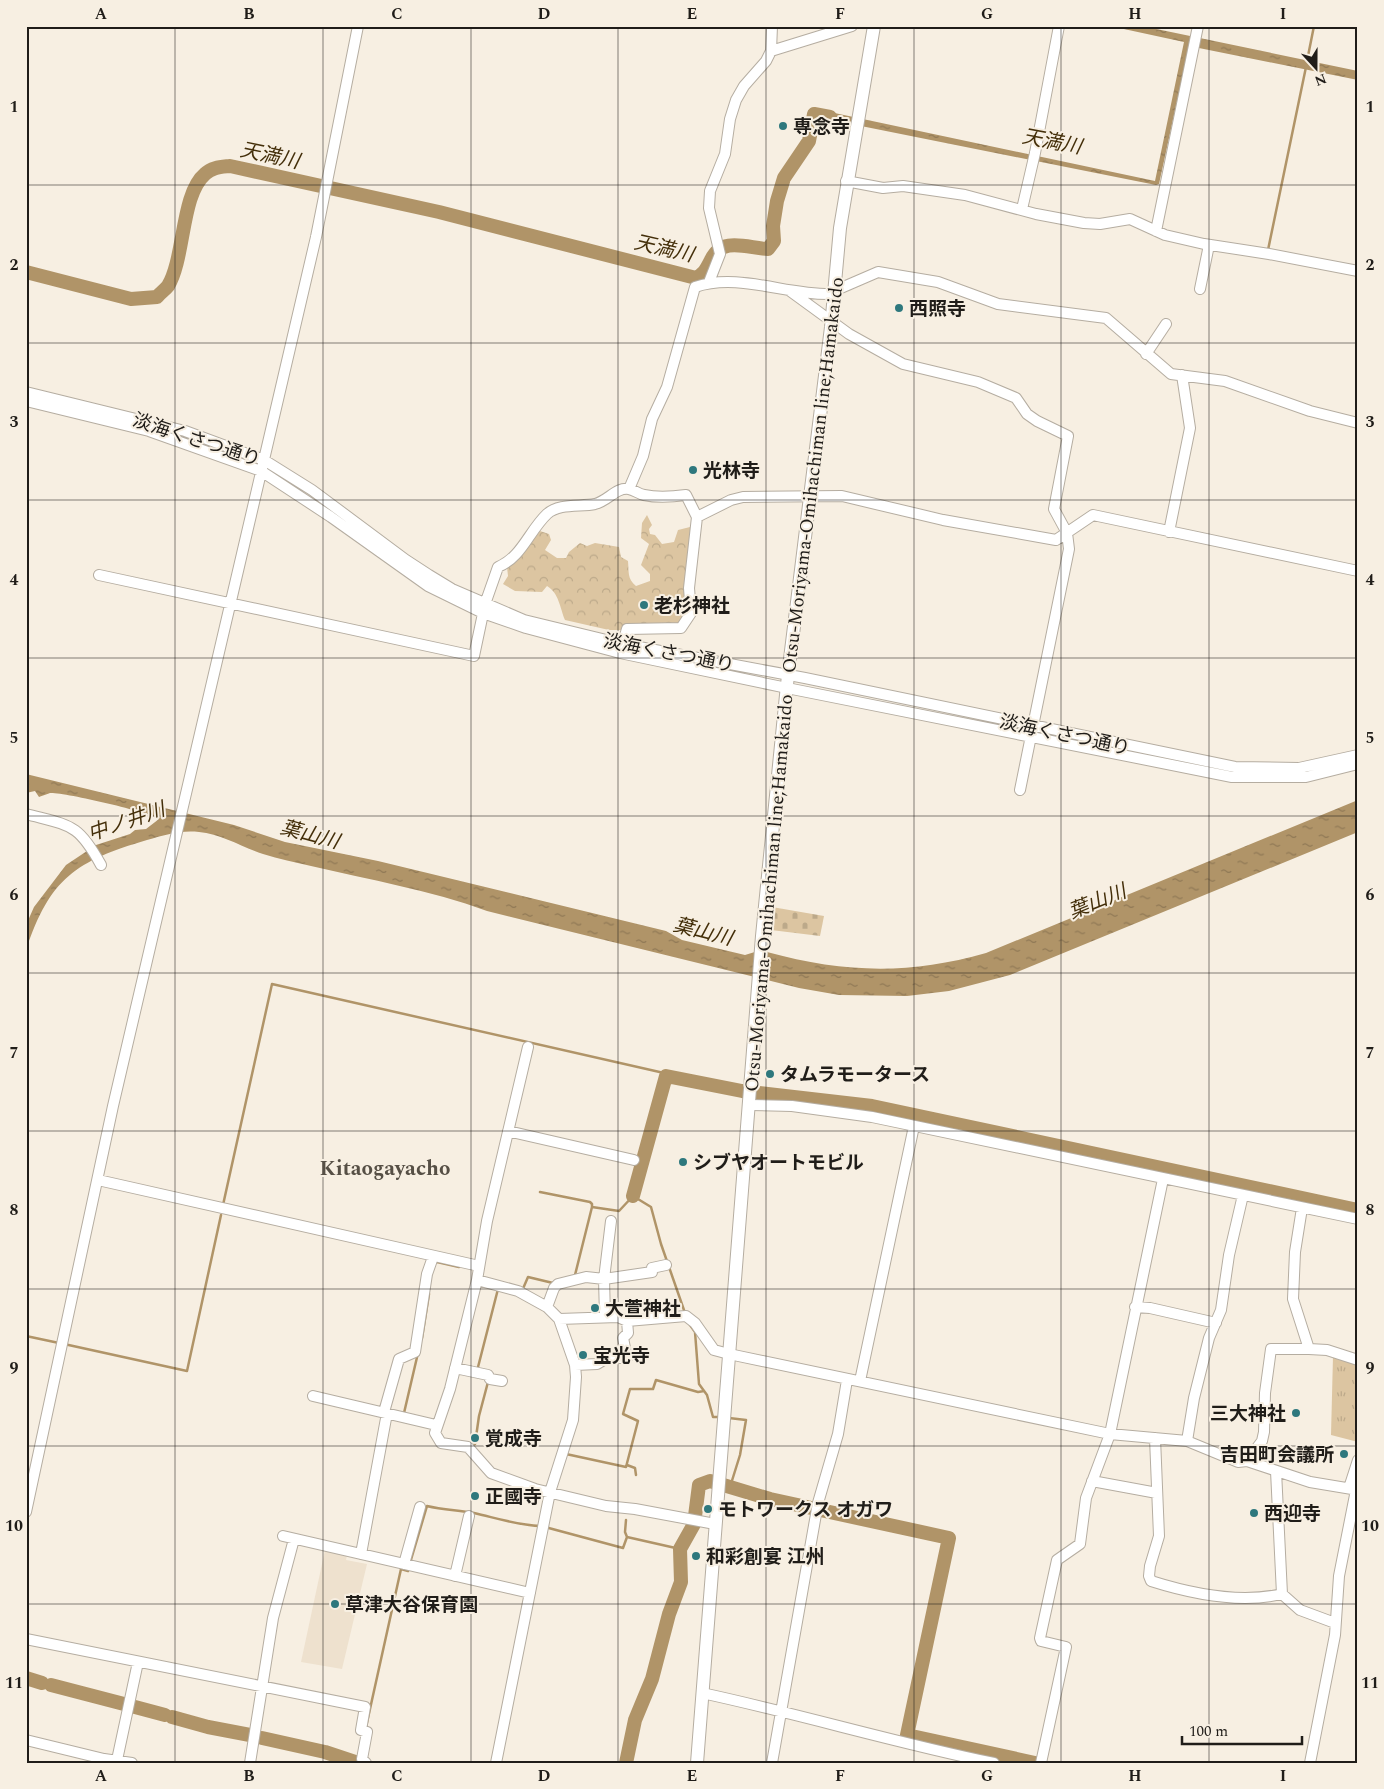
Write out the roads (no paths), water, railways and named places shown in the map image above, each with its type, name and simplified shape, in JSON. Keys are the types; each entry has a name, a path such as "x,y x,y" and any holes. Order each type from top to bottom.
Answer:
{"main road":[{"name":"Otsu-Moriyama-Omihachiman line;Hamakaido","path":"696,1763 757,994 788,675 832,322 846,181 874,26"}],"street":[{"path":"26,1512 113,1106 229,603 326,195 358,26"},
{"path":"709,282 719,248 709,208 710,191 725,154 730,120 736,100 744,86 766,60 771,51 772,26"},
{"path":"771,51 852,26"},
{"path":"1022,209 1034,158 1059,26"},
{"path":"1156,232 1198,26"},
{"path":"846,181 883,188 903,186 965,194 1084,223 1100,224 1130,219 1156,232 1209,245 1358,271"},
{"path":"1200,289 1209,245"},
{"path":"629,489 643,456 652,419 670,378 694,287 709,282 790,291 834,292 878,272 904,274 948,285 998,304 1106,318 1171,374 1225,381 1310,411 1358,423"},
{"path":"790,291 832,322 903,364 978,382 1016,398 1032,418 1068,436 1054,510 1067,533 1069,549 1020,790"},
{"path":"1146,354 1166,324"},
{"path":"1169,532 1190,428 1182,375"},
{"name":"淡海くさつ通り","path":"26,392 184,431 264,460 312,490 406,560 484,608"},
{"name":"淡海くさつ通り","path":"26,402 149,431 261,471 316,507 428,586 484,608 526,628 621,648 787,688 1234,767 1299,768 1358,755"},
{"path":"99,575 474,656 484,608 498,567 508,562 517,554 548,513 560,508 596,504 607,500 614,492 629,489 660,498 686,495 697,517 689,588 691,613 681,628 627,630 621,648"},
{"path":"697,517 730,500 743,497 842,496 943,520 1056,540 1093,515 1358,571"},
{"name":"淡海くさつ通り","path":"621,648 788,675 1232,777 1306,777 1358,764"},
{"path":"26,814 77,830 88,842 101,865"},
{"path":"528,1047 476,1266 477,1280 440,1422 436,1425 435,1433 438,1441 468,1447 492,1473 550,1492 606,1506 635,1509 715,1524"},
{"path":"749,1096 792,1106 872,1117 1358,1219"},
{"path":"860,1381 914,1126"},
{"path":"508,1131 634,1160"},
{"path":"1041,1761 1066,1648 1041,1641 1040,1638 1057,1560 1080,1544 1086,1498 1110,1434 1163,1179"},
{"path":"98,1180 476,1266"},
{"path":"1188,1442 1194,1398 1209,1338 1221,1310 1243,1195"},
{"path":"1302,1208 1295,1252 1293,1299 1309,1349"},
{"path":"605,1316 604,1279 611,1221"},
{"path":"361,1554 386,1413 399,1359 415,1352 427,1274 433,1257"},
{"path":"547,1307 554,1288 558,1284 586,1277 604,1279 652,1272 652,1268 666,1265"},
{"path":"477,1280 518,1291 547,1307 559,1319 575,1365 573,1420 550,1492 496,1763"},
{"path":"1135,1307 1150,1308 1216,1323"},
{"path":"559,1319 605,1316 618,1317 627,1321 686,1316 695,1323 714,1350 729,1354 1110,1434 1188,1442 1238,1462 1247,1461 1310,1482 1354,1489"},
{"path":"575,1365 597,1364 606,1358 627,1358 623,1338 628,1333 627,1321"},
{"path":"1247,1461 1262,1441 1264,1432 1265,1393 1271,1349 1327,1350 1358,1360"},
{"path":"455,1368 488,1375 490,1378 502,1381"},
{"path":"772,1763 818,1503 838,1434 847,1380"},
{"path":"313,1396 436,1425"},
{"path":"1155,1438 1159,1536 1150,1566 1149,1576 1151,1581 1177,1589 1218,1597 1250,1598 1282,1594"},
{"path":"1310,1763 1335,1635 1339,1576 1358,1460"},
{"path":"1276,1472 1282,1594 1300,1610 1335,1623"},
{"path":"1092,1481 1157,1493"},
{"path":"404,1564 420,1508"},
{"path":"455,1576 470,1516"},
{"path":"283,1536 530,1593"},
{"path":"250,1763 273,1618 294,1539"},
{"path":"26,1639 365,1707 361,1730 367,1732 362,1759 366,1763"},
{"path":"117,1760 138,1662"},
{"path":"702,1693 782,1710 872,1736 994,1763"},
{"path":"26,1740 103,1761 117,1760 132,1763"}],"water":[{"path":"1110,26 1142,26 1358,71 1358,80 1189,46 1159,184 1156,185 861,126 845,125 809,116 811,108 1155,181 1184,42"},
{"path":"26,774 234,825 285,842 378,861 666,931 682,940 745,955 758,951 823,964 877,969 930,965 986,953 1358,800 1358,832 1010,975 949,991 907,996 839,995 799,988 487,911 422,891 275,857 215,835 192,832 173,833 147,840 122,848 84,865 56,889 45,905 26,950 26,925 34,907 66,865 96,845 130,834 135,830 146,829 159,819 124,807 88,799 50,793 39,797 35,791 26,793"}],"waterway":[{"path":"1307,61 1314,26"},
{"path":"1268,250 1306,67"},
{"name":"天満川","path":"26,272 131,299 157,297 168,286 178,260 187,211 197,183 211,170 230,166 439,212 696,278 722,248 736,245 768,249 774,241 773,226 777,201 784,178 809,141 814,114 830,117"},
{"path":"223,1205 272,984 664,1073 666,1076"},
{"path":"633,1196 666,1076 742,1091 872,1106 1358,1210"},
{"path":"540,1192 590,1202 592,1207 619,1211 633,1196 651,1207 661,1244 685,1313"},
{"path":"575,1275 592,1207"},
{"path":"64,1344 187,1371 221,1215"},
{"path":"433,1264 437,1262 459,1267"},
{"path":"522,1291 528,1277 553,1283"},
{"path":"477,1371 498,1289"},
{"path":"422,1338 429,1294"},
{"path":"690,1325 695,1332 699,1384 707,1395 713,1417 721,1417"},
{"path":"26,1336 59,1343"},
{"path":"404,1413 418,1353"},
{"path":"566,1454 626,1467 638,1421 623,1414 630,1389 653,1389 656,1380 698,1392 704,1391"},
{"path":"472,1446 475,1444 479,1416 488,1382"},
{"path":"729,1418 746,1420 740,1455 730,1487"},
{"path":"627,1465 635,1468 636,1475"},
{"path":"626,1763 635,1720 652,1679 669,1614 681,1582 680,1549 694,1524 699,1485 710,1481 770,1499 949,1538 907,1735 1035,1763"},
{"path":"410,1563 427,1506 540,1526"},
{"path":"626,1520 625,1532 627,1537"},
{"path":"545,1527 623,1548 627,1537 680,1549"},
{"path":"366,1727 401,1569 408,1571 409,1568"},
{"path":"26,1678 42,1683"},
{"path":"51,1685 124,1704"},
{"path":"135,1707 165,1715"},
{"path":"172,1717 208,1727 250,1735"},
{"path":"262,1738 325,1752 358,1763"}],"place":[{"name":"専念寺","path":"783,126"},
{"name":"西照寺","path":"899,308"},
{"name":"光林寺","path":"693,470"},
{"name":"老杉神社","path":"644,605"},
{"name":"タムラモータース","path":"770,1074"},
{"name":"シブヤオートモビル","path":"683,1162"},
{"name":"大萱神社","path":"595,1308"},
{"name":"宝光寺","path":"583,1355"},
{"name":"三大神社","path":"1296,1413"},
{"name":"覚成寺","path":"475,1438"},
{"name":"吉田町会議所","path":"1344,1454"},
{"name":"正國寺","path":"475,1496"},
{"name":"モトワークス オガワ","path":"708,1509"},
{"name":"西迎寺","path":"1254,1513"},
{"name":"和彩創宴 江州","path":"696,1556"},
{"name":"草津大谷保育園","path":"335,1604"}],"district":[{"name":"Kitaogayacho","path":"385,1168"}],"water label":[{"name":"中ノ井川","path":"126,821"},
{"name":"葉山川","path":"310,834"},
{"name":"葉山川","path":"1097,901"},
{"name":"葉山川","path":"703,931"}]}
